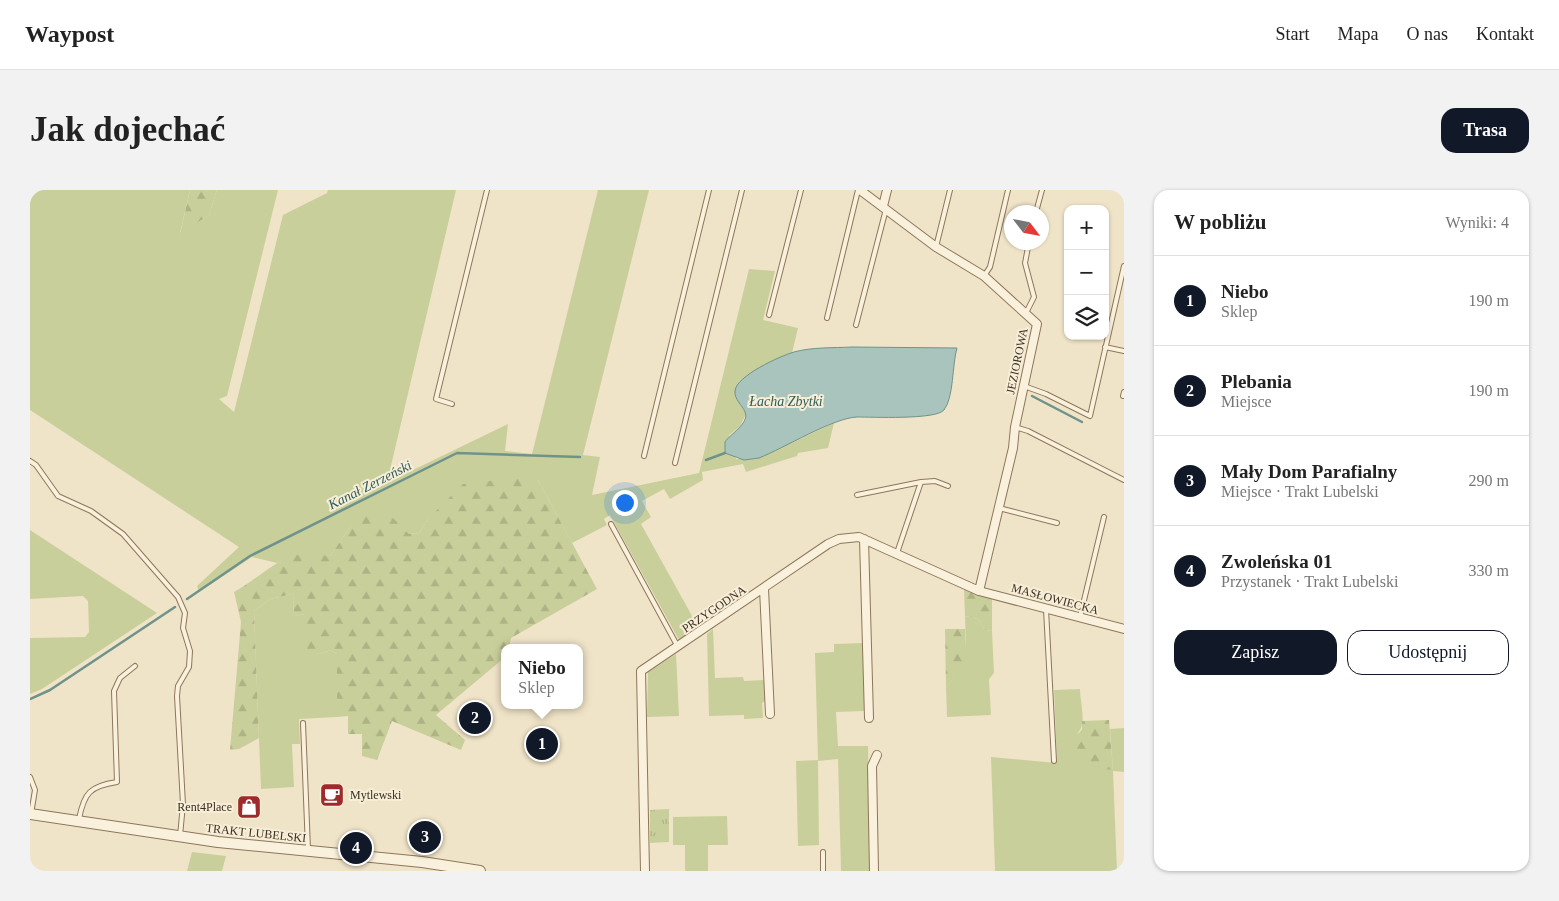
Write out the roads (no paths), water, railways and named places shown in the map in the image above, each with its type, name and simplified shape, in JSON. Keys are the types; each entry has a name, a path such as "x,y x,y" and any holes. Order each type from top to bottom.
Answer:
{"street":[{"name":"JEZIOROWA","path":"859,190 936,247 984,276 1026,313 1037,326 1015,427 1013,448 979,591"},
{"path":"884,207 887,190"},
{"name":"PRZYGODNA","path":"645,871 641,672 828,544 849,537 864,539 979,591"},
{"path":"864,539 869,718"},
{"path":"764,589 770,714"},
{"name":"MASŁOWIECKA","path":"979,591 1124,629"},
{"path":"874,871 872,766 877,755"},
{"name":"TRAKT LUBELSKI","path":"31,814 180,837 308,851 400,866 422,862 480,871"}],"lane":[{"path":"452,404 436,400 487,190"},
{"path":"644,456 709,190"},
{"path":"675,463 742,190"},
{"path":"770,315 801,190"},
{"path":"827,318 859,190"},
{"path":"936,247 950,190"},
{"path":"984,276 990,266 1008,190"},
{"path":"1038,205 1042,190"},
{"path":"856,325 884,207"},
{"path":"1026,313 1034,297 1025,263 1027,250"},
{"path":"1024,386 1046,394 1090,416 1124,266"},
{"path":"1106,346 1124,351"},
{"path":"1015,427 1028,431 1124,480"},
{"path":"30,462 36,465 58,496 91,510 123,534 178,596 185,613 183,628 190,650 189,667 178,686 177,696 183,804 180,837"},
{"path":"857,495 921,482 935,481 948,486"},
{"path":"897,553 921,482"},
{"path":"999,508 1057,523"},
{"path":"1080,618 1104,517"},
{"path":"611,524 678,647"},
{"path":"1046,609 1054,761"},
{"path":"78,821 88,792 103,784 117,782 114,691 120,678 135,666"},
{"path":"303,723 308,851"},
{"path":"30,777 35,790 31,814"},
{"path":"823,852 823,871"}],"water":[{"name":"Łacha Zbytki","path":"852,347 957,348 950,397 944,410 939,413 917,417 857,417 835,422 759,458 744,460 725,453 725,442 745,420 745,412 737,399 735,391 737,385 750,373 769,362 801,350"}],"waterway":[{"name":"Kanał Zerzeński","path":"1032,396 1082,422"},
{"name":"Kanał Zerzeński","path":"187,599 250,556 457,453 580,457"},
{"name":"Kanał Zerzeński","path":"706,460 725,453"},
{"name":"Kanał Zerzeński","path":"30,699 50,690 175,607"}],"place":[{"name":"Plebania","path":"475,718"},
{"name":"Niebo","path":"542,744"},
{"name":"Mytlewski","path":"332,795"},
{"name":"Rent4Place","path":"249,807"},
{"name":"Mały Dom Parafialny","path":"425,837"},
{"name":"Zwoleńska 01","path":"356,848"}]}
